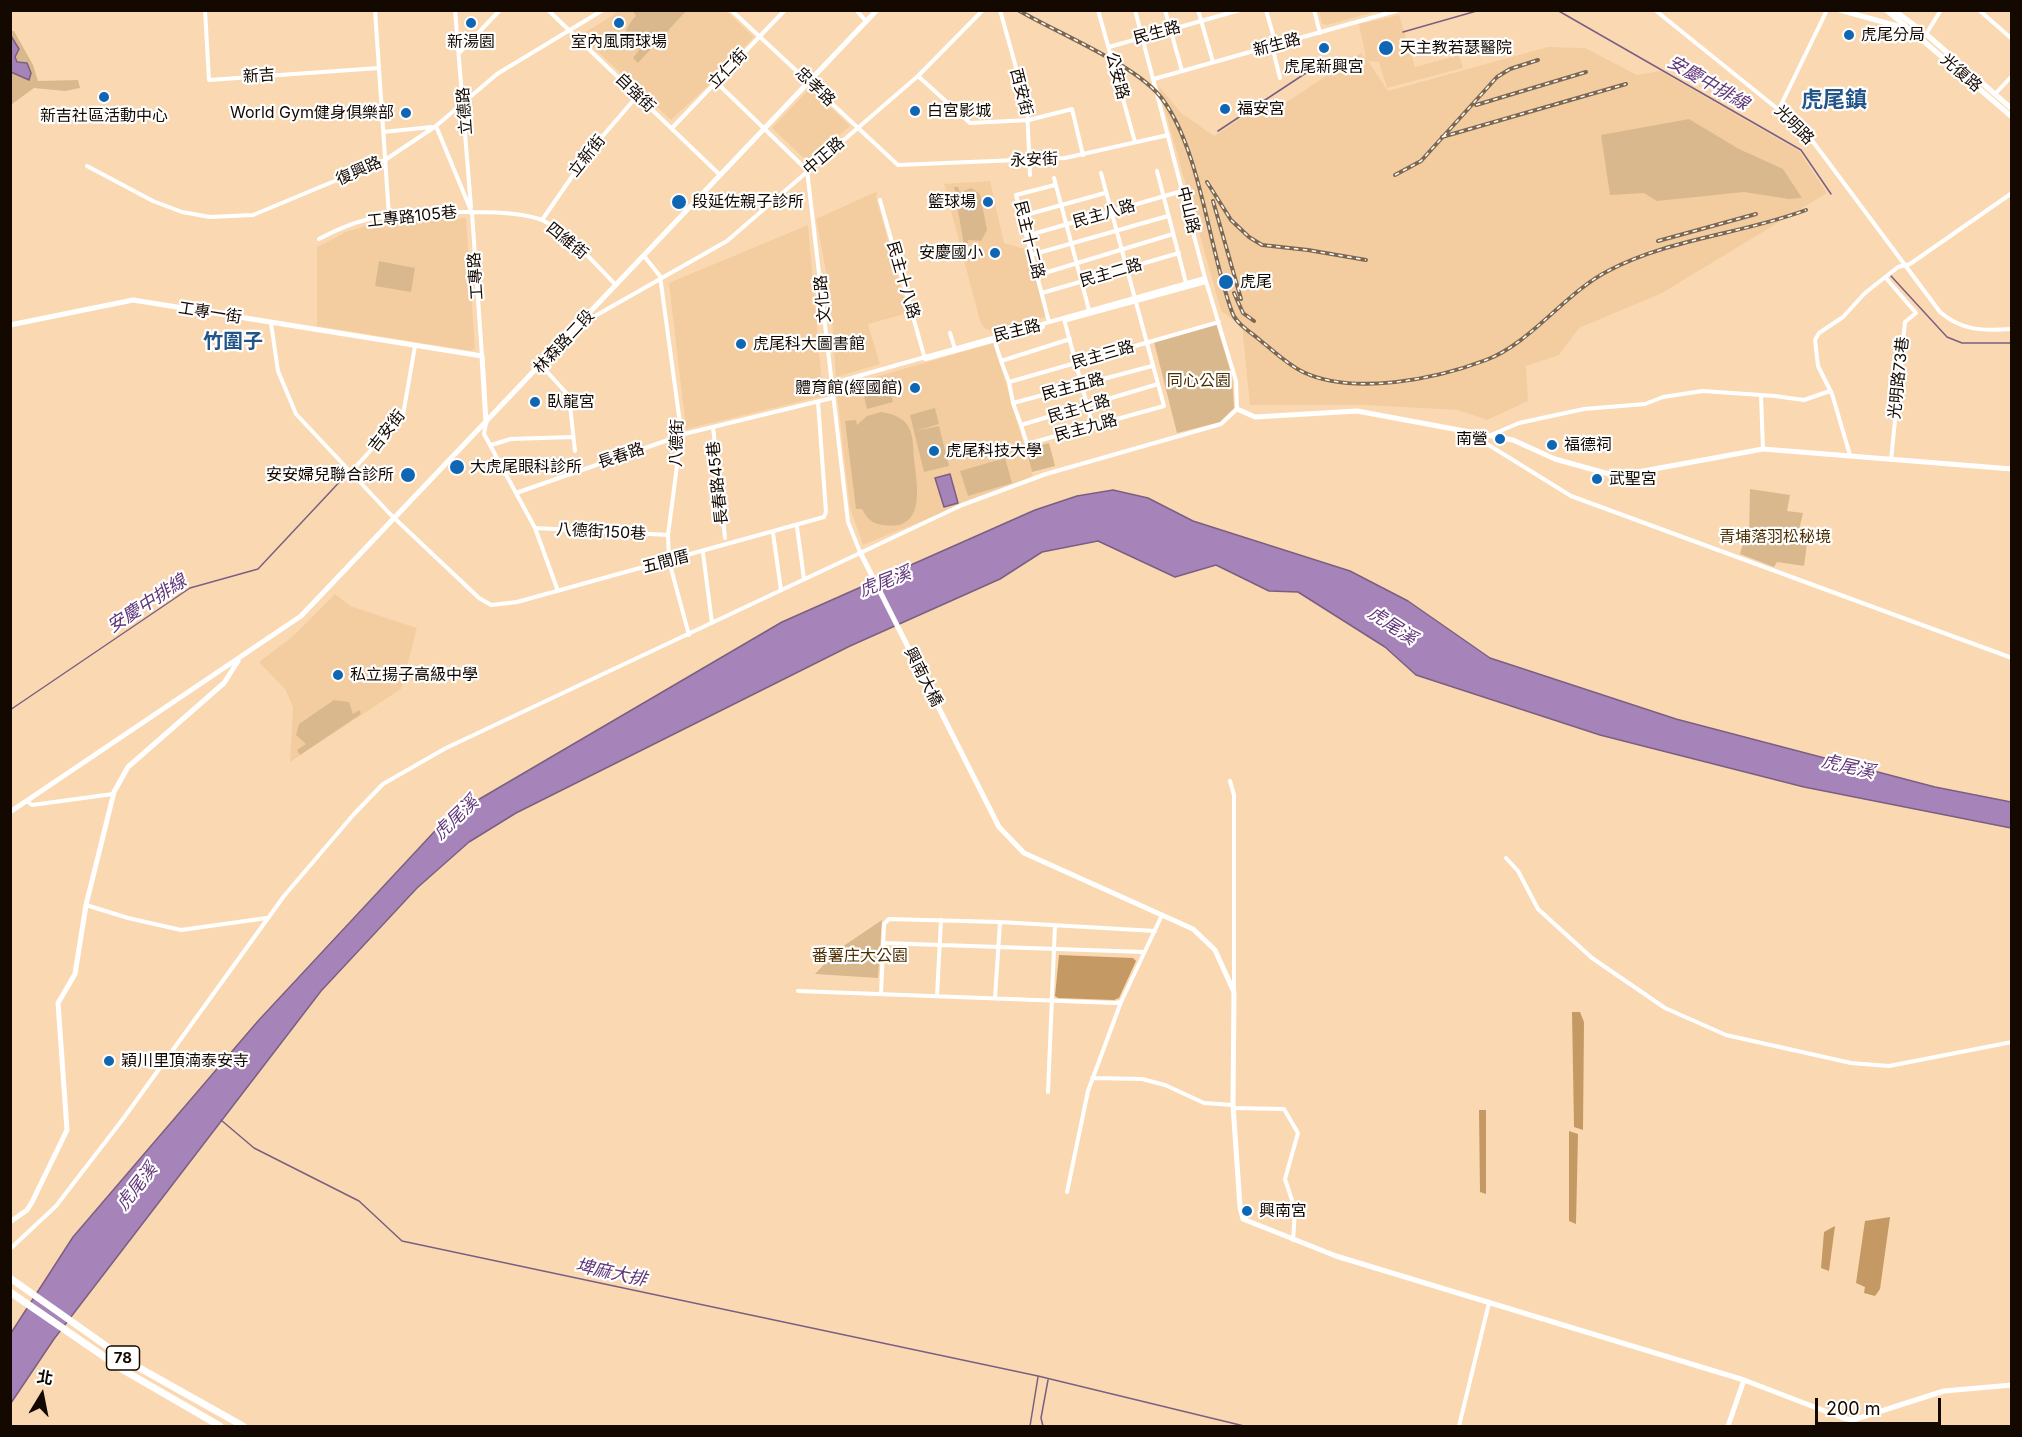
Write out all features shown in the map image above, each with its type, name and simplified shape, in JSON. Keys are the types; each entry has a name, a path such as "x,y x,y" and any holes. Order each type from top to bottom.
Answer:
{"highway":[{"name":"78","path":"10,1278 129,1362 243,1426"},
{"name":"78","path":"11,1292 125,1371 220,1426"}],"street":[{"name":"新吉","path":"205,10 209,80 379,68"},
{"path":"375,10 389,217"},
{"name":"立德路","path":"455,10 472,213"},
{"path":"460,52 500,10"},
{"name":"自強街","path":"548,10 721,175"},
{"name":"復興路","path":"87,166 170,208 190,214 224,217 253,215 385,160 436,126 497,74 603,10"},
{"name":"忠孝路","path":"731,10 898,165"},
{"name":"立仁街","path":"672,128 785,10"},
{"path":"855,10 867,21"},
{"name":"林森路二段","path":"10,812 239,660 301,616 877,10"},
{"name":"中正路","path":"588,316 596,316 660,276 727,241 918,76 983,10"},
{"name":"西安街","path":"1000,10 1029,120 1032,160 1030,175"},
{"name":"公安路","path":"1098,10 1135,142"},
{"name":"中山路","path":"1134,10 1206,280 1236,381 1237,410"},
{"path":"1166,10 1182,71"},
{"path":"1198,10 1213,62"},
{"name":"民生路","path":"1109,47 1240,10"},
{"path":"1266,10 1280,78"},
{"path":"1314,10 1320,33"},
{"name":"光明路","path":"1655,10 1805,131 1904,265 1940,312 1950,321 1974,330 2012,329"},
{"path":"1779,109 1827,10"},
{"path":"1886,10 1926,34 1941,10"},
{"path":"1979,10 2012,39"},
{"name":"新生路","path":"1154,80 1397,11"},
{"path":"1843,11 1895,15 1910,29"},
{"name":"光復路","path":"1910,29 1926,34 2012,109"},
{"name":"光復路","path":"1910,29 2012,117"},
{"path":"918,76 970,123 1029,120 1072,109 1083,155"},
{"path":"1995,94 2012,76"},
{"path":"716,82 807,170"},
{"name":"立新街","path":"542,220 589,152 638,95"},
{"path":"383,132 422,130 436,126"},
{"name":"工專路","path":"436,126 472,213 486,423 484,434 535,528 558,591"},
{"name":"永安街","path":"898,165 1032,160 1083,155 1167,135"},
{"name":"文化路","path":"807,170 821,275 830,384 848,522 860,552"},
{"path":"1157,171 1186,285"},
{"path":"1101,173 1133,299 1158,384"},
{"path":"1054,178 1059,206 1089,310"},
{"name":"民主十二路","path":"1049,322 1016,195 1055,185"},
{"name":"民主八路","path":"1026,236 1182,190"},
{"path":"1021,216 1105,193"},
{"path":"1850,455 1830,391 1818,366 1815,340 1819,333 1843,317 1865,292 1885,276 1910,264 2012,193"},
{"name":"民主十八路","path":"880,200 925,359"},
{"name":"四維街","path":"472,213 513,213 542,220 572,240 616,286"},
{"name":"工專路105巷","path":"319,239 349,226 389,217 472,213"},
{"path":"1031,255 1168,216"},
{"path":"1038,275 1173,234"},
{"name":"民主二路","path":"1042,292 1179,253"},
{"path":"644,256 660,276"},
{"name":"八德街","path":"660,276 681,435 668,535 669,561 688,635"},
{"name":"光明路73巷","path":"1885,276 1916,313 1905,322 1891,460"},
{"name":"民主路","path":"830,384 925,359 1089,310 1206,280"},
{"path":"1021,425 994,338 1133,299"},
{"name":"工專一街","path":"10,325 133,300 482,356"},
{"path":"1065,319 1093,427"},
{"name":"民主三路","path":"1009,382 1219,322"},
{"name":"五間厝","path":"271,323 278,371 297,414 395,519 485,603 510,604 773,533"},
{"path":"950,333 955,350"},
{"path":"1001,361 1070,339"},
{"name":"吉安街","path":"350,472 403,415 416,346"},
{"path":"541,365 569,396 574,451"},
{"name":"民主五路","path":"1013,403 1152,366"},
{"name":"民主九路","path":"1021,425 1027,444 1164,406 1158,384"},
{"name":"民主七路","path":"1021,425 1088,407 1158,384"},
{"path":"1490,435 1519,423 1584,409 1645,404 1663,397 1703,392 1804,400 1830,391"},
{"path":"1761,395 1763,448"},
{"name":"長春路","path":"516,493 681,435 832,398"},
{"path":"781,590 773,533 824,518 826,512 819,402"},
{"path":"10,1249 56,1206 123,1119 268,918 354,814 383,784 446,748 860,552 996,491 1151,442 1221,424 1237,410 1255,417 1357,411 1513,440 1555,459 1616,476 1763,448 2012,470"},
{"name":"長春路45巷","path":"713,427 725,538"},
{"path":"1465,431 1571,496 2012,658"},
{"path":"491,445 511,439 573,437"},
{"path":"797,527 804,579"},
{"name":"八德街150巷","path":"535,528 668,535"},
{"name":"興南大橋","path":"860,552 999,827 1024,853 1193,928 1208,940 1229,976 1234,992"},
{"path":"703,553 712,623"},
{"path":"10,1222 27,1210 68,1130 58,1003 75,974 86,905 113,795 128,767 224,683 239,660"},
{"path":"1230,781 1234,795 1233,1107 1241,1216 1293,1240 1336,1256 1744,1380 1853,1420 1944,1391 2012,1385"},
{"path":"27,801 32,805 113,795"},
{"path":"1506,858 1518,871 1538,909 1592,958 1665,1008 1726,1035 1851,1063 1890,1066 2012,1042"},
{"path":"86,905 180,930 268,918"},
{"path":"1067,1192 1092,1078 1121,1002 1162,915"},
{"path":"881,994 884,924 889,919 1000,922 1155,931"},
{"path":"937,996 941,920"},
{"path":"995,999 1000,922"},
{"path":"1048,1092 1056,925"},
{"path":"883,943 1144,952"},
{"path":"798,991 1121,1002"},
{"path":"1092,1078 1142,1079 1165,1085 1204,1102 1233,1107 1284,1109 1298,1133 1285,1179 1295,1209 1293,1240"},
{"path":"1459,1426 1489,1303"},
{"path":"1728,1426 1744,1380"}],"shaded area":[{"path":"725,10 754,37 709,85 671,120 583,38 583,34 619,11"},
{"name":"天主教若瑟醫院","path":"1319,10 1377,11 1327,25 1322,24"},
{"path":"1399,15 1415,67 1459,55 1463,68 1387,88 1379,62 1368,61 1388,91 1548,47 1585,48 1637,75 1660,71 1799,151 1827,193 1662,293 1579,328 1559,355 1526,366 1528,401 1487,420 1458,410 1367,405 1250,405 1242,326 1221,311 1158,85 1181,113 1214,136 1252,111 1257,117 1273,111 1361,53 1366,59 1359,24"},
{"path":"810,88 850,126 809,163 772,128"},
{"name":"安慶國小","path":"990,181 1004,243 1028,250 1044,303 1045,317 991,330 984,328 980,321 944,184"},
{"path":"878,191 876,197 908,313 868,324 880,364 836,377 830,292 816,219"},
{"path":"466,218 475,349 471,351 317,326 317,247 346,232 374,223"},
{"path":"808,225 823,396 686,429 669,283"},
{"name":"虎尾科技大學","path":"994,343 1033,476 863,545 850,508 837,394 840,387"},
{"name":"私立揚子高級中學","path":"335,594 350,606 417,628 401,689 290,762 293,707 285,689 259,662 292,637"},
{"path":"1059,955 1133,958 1136,961 1119,998 1114,1000 1058,998 1055,996"},
{"path":"1572,1012 1580,1012 1584,1022 1583,1130 1574,1127"},
{"path":"1479,1110 1486,1110 1486,1194 1480,1192"},
{"path":"1569,1131 1578,1134 1576,1224 1569,1221"},
{"path":"1890,1217 1880,1289 1875,1296 1864,1293 1865,1287 1856,1283 1865,1221"},
{"path":"1835,1226 1829,1271 1821,1268 1824,1232"}],"green space":[{"path":"633,11 686,11 638,63 633,58 640,49 628,44 625,36 628,26 636,16"},
{"path":"11,31 14,31 33,65 38,81 78,80 80,88 65,91 34,88 12,104"},
{"path":"1689,119 1739,149 1783,169 1802,198 1789,199 1744,192 1657,201 1644,193 1610,195 1601,135"},
{"path":"954,187 958,187 960,193 971,188 980,194 987,230 981,241 968,240 968,244 964,245"},
{"path":"379,261 415,268 411,292 375,286"},
{"name":"同心公園","path":"1216,324 1232,376 1234,408 1220,422 1177,433 1154,342"},
{"path":"886,378 893,402 867,409 861,384"},
{"path":"935,408 939,424 916,431 939,426 949,466 924,472 910,415"},
{"path":"881,412 894,415 906,423 913,441 917,481 916,504 913,514 907,521 897,525 873,522 862,509 856,509 845,421 856,420 857,425 867,416"},
{"path":"1049,443 1055,466 1032,472 1026,449"},
{"path":"1005,458 1012,483 968,496 960,471"},
{"name":"青埔落羽松秘境","path":"1750,489 1790,495 1787,511 1803,513 1799,530 1807,544 1804,566 1777,562 1774,567 1740,554 1745,537 1749,536"},
{"path":"334,700 349,702 353,714 359,710 361,714 300,755 297,750 306,744 296,735 299,724"},
{"name":"番薯庄大公園","path":"882,920 878,978 815,974 839,949"}],"water":[{"path":"11,36 19,49 15,57 17,62 27,63 31,73 29,80 11,72"},
{"path":"950,474 958,503 944,507 935,478"},
{"name":"虎尾溪","path":"1113,490 1148,498 1193,521 1350,571 1408,601 1490,658 1676,719 1935,787 2011,802 2011,828 1804,787 1600,735 1416,675 1385,647 1298,592 1269,591 1216,565 1175,577 1098,541 1042,552 1000,579 850,646 516,813 469,842 417,888 321,991 54,1339 11,1403 11,1333 73,1237 258,1021 447,818 782,622 1035,510 1077,496"}],"waterway":[{"name":"安慶中排線","path":"1403,32 1480,10"},
{"name":"安慶中排線","path":"1557,10 1801,150 1831,194"},
{"name":"安慶中排線","path":"1218,131 1306,73"},
{"name":"安慶中排線","path":"1891,276 1947,337 1962,343 2012,343"},
{"name":"安慶中排線","path":"10,710 190,588 258,569 346,475"},
{"name":"埤麻大排","path":"221,1120 254,1148 359,1201 402,1241 1038,1376 1244,1426"},
{"path":"1030,1426 1038,1377"},
{"path":"1043,1426 1041,1418 1048,1380"}],"railway":[{"path":"1018,10 1117,63 1151,87 1163,100 1176,121 1187,146 1224,287 1234,316 1245,328 1292,365 1303,372 1323,379 1346,383 1395,382 1466,367 1486,360 1518,342 1592,280 1631,260 1655,251 1806,210"},
{"path":"1395,175 1421,161 1497,77 1510,69 1538,60"},
{"path":"1476,105 1586,72"},
{"path":"1442,137 1626,84"},
{"path":"1207,182 1231,220 1249,237 1262,245 1366,260"},
{"path":"1213,201 1241,299"},
{"path":"1658,241 1756,214"},
{"path":"1234,293 1243,313 1254,321"}],"place":[{"name":"新湯園","path":"471,23"},
{"name":"室內風雨球場","path":"619,23"},
{"name":"虎尾分局","path":"1849,35"},
{"name":"虎尾新興宮","path":"1324,48"},
{"name":"天主教若瑟醫院","path":"1386,48"},
{"name":"新吉社區活動中心","path":"104,97"},
{"name":"福安宮","path":"1225,109"},
{"name":"白宮影城","path":"915,111"},
{"name":"World Gym健身俱樂部","path":"406,113"},
{"name":"段延佐親子診所","path":"679,202"},
{"name":"籃球場","path":"988,202"},
{"name":"安慶國小","path":"995,253"},
{"name":"虎尾","path":"1226,282"},
{"name":"虎尾科大圖書館","path":"741,344"},
{"name":"體育館(經國館)","path":"915,388"},
{"name":"臥龍宮","path":"535,402"},
{"name":"南營","path":"1500,439"},
{"name":"福德祠","path":"1552,445"},
{"name":"虎尾科技大學","path":"934,451"},
{"name":"大虎尾眼科診所","path":"457,467"},
{"name":"安安婦兒聯合診所","path":"408,475"},
{"name":"武聖宮","path":"1597,479"},
{"name":"私立揚子高級中學","path":"338,675"},
{"name":"穎川里頂湳泰安寺","path":"109,1061"},
{"name":"興南宮","path":"1247,1211"}],"district":[{"name":"虎尾鎮","path":"1834,100"},
{"name":"竹圍子","path":"233,342"}]}
